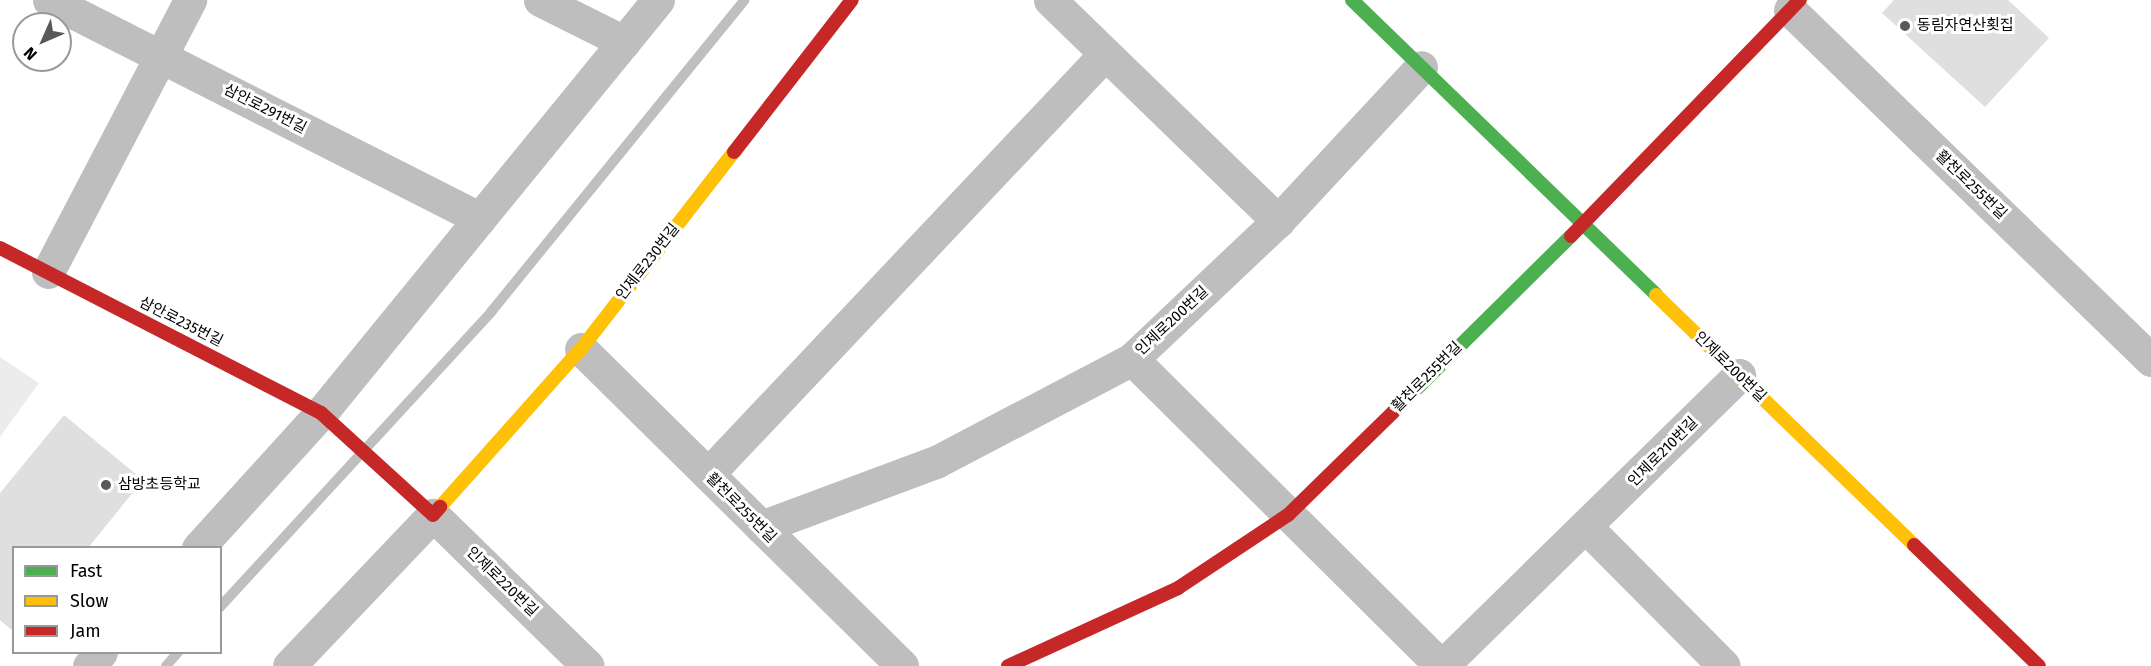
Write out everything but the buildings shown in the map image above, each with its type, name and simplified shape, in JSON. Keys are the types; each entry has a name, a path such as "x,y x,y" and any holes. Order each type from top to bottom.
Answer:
{"street":[{"name":"삼안로291번길","path":"49,0 480,219"},
{"path":"48,272 190,0"},
{"path":"540,0 624,42"},
{"path":"200,546 332,422 480,219 658,0"},
{"name":"인제로230번길","path":"290,666 423,505 581,349 852,0"},
{"path":"1050,0 1278,221"},
{"name":"인제로200번길","path":"1352,0 2038,666"},
{"name":"활천로255번길","path":"1008,666 1178,588 1288,515 1583,224 1795,5 2151,360"},
{"path":"708,474 1105,54"},
{"name":"인제로200번길","path":"761,527 936,462 1132,359 1278,221 1421,67"},
{"name":"삼안로235번길","path":"0,248 332,422 423,505"},
{"name":"활천로255번길","path":"581,349 902,666"},
{"path":"1132,359 1442,666"},
{"name":"인제로210번길","path":"1442,666 1587,528 1739,375"},
{"name":"인제로220번길","path":"423,505 571,660"},
{"path":"1587,528 1724,666"},
{"path":"89,666 99,654"}],"shaded area":[{"path":"0,357 39,383 0,437"}],"waterway":[{"path":"222,605 491,312 745,0"},
{"path":"166,666 176,654"}],"traffic: fast":[{"path":"1352,0 1656,295"},
{"path":"1393,412 1571,236"}],"traffic: slow":[{"path":"440,507 581,349 734,152"},
{"path":"1656,295 1914,545"}],"traffic: jam":[{"path":"734,152 852,0"},
{"path":"1571,236 1800,0"},
{"path":"0,248 321,413 433,515 440,507"},
{"path":"1008,666 1178,588 1288,515 1393,412"},
{"path":"1914,545 2039,666"}],"place":[{"name":"동림자연산횟집","path":"1905,26"},
{"name":"삼방초등학교","path":"106,485"}]}
